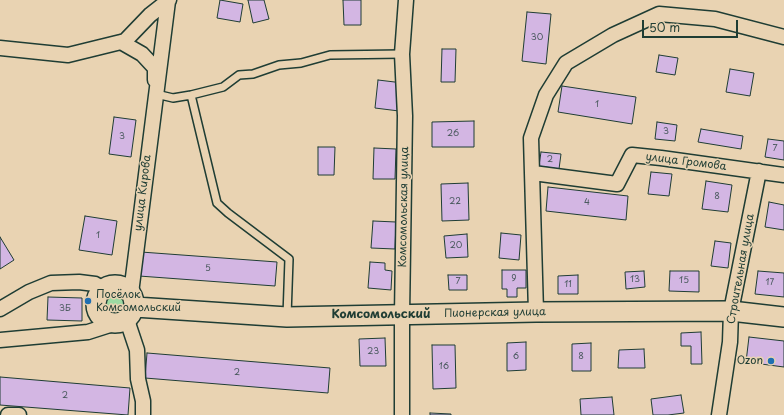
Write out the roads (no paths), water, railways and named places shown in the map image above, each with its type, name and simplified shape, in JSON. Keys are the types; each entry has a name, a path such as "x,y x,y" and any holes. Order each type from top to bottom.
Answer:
{"street":[{"path":"149,0 150,15"},
{"path":"0,48 68,54 125,41 150,15 169,0"},
{"path":"156,94 169,0"},
{"name":"Комсомольская улица","path":"402,415 405,116 402,54 406,0"},
{"path":"536,312 531,138 546,95 566,63 613,35 659,14 715,19 784,37"},
{"path":"121,42 142,54 154,68 156,94"},
{"name":"улица Кирова","path":"143,415 143,401 138,380 137,350 126,311 156,94"},
{"name":"улица Громова","path":"533,173 617,184 632,155 784,174"},
{"name":"Строительная улица","path":"719,415 730,342 731,311 759,171"},
{"name":"Пионерская улица","path":"0,309 29,292 51,283 79,282 95,284 104,289 111,285 118,285 126,288 126,311"},
{"path":"104,289 99,294 96,301 96,309 100,316 105,321 126,311"},
{"name":"Пионерская улица","path":"0,340 88,332 126,311 286,316 731,311 784,317"}],"lane":[{"path":"156,94 173,98 191,95 223,87 239,75 253,74 279,65 302,63 330,56 402,54"},
{"path":"191,95 217,203 228,214 289,258 286,316"}],"place":[{"name":"Посёлок Комсомольский","path":"88,301"},
{"name":"Ozon","path":"771,361"}],"district":[{"name":"Комсомольский","path":"381,315"}]}
